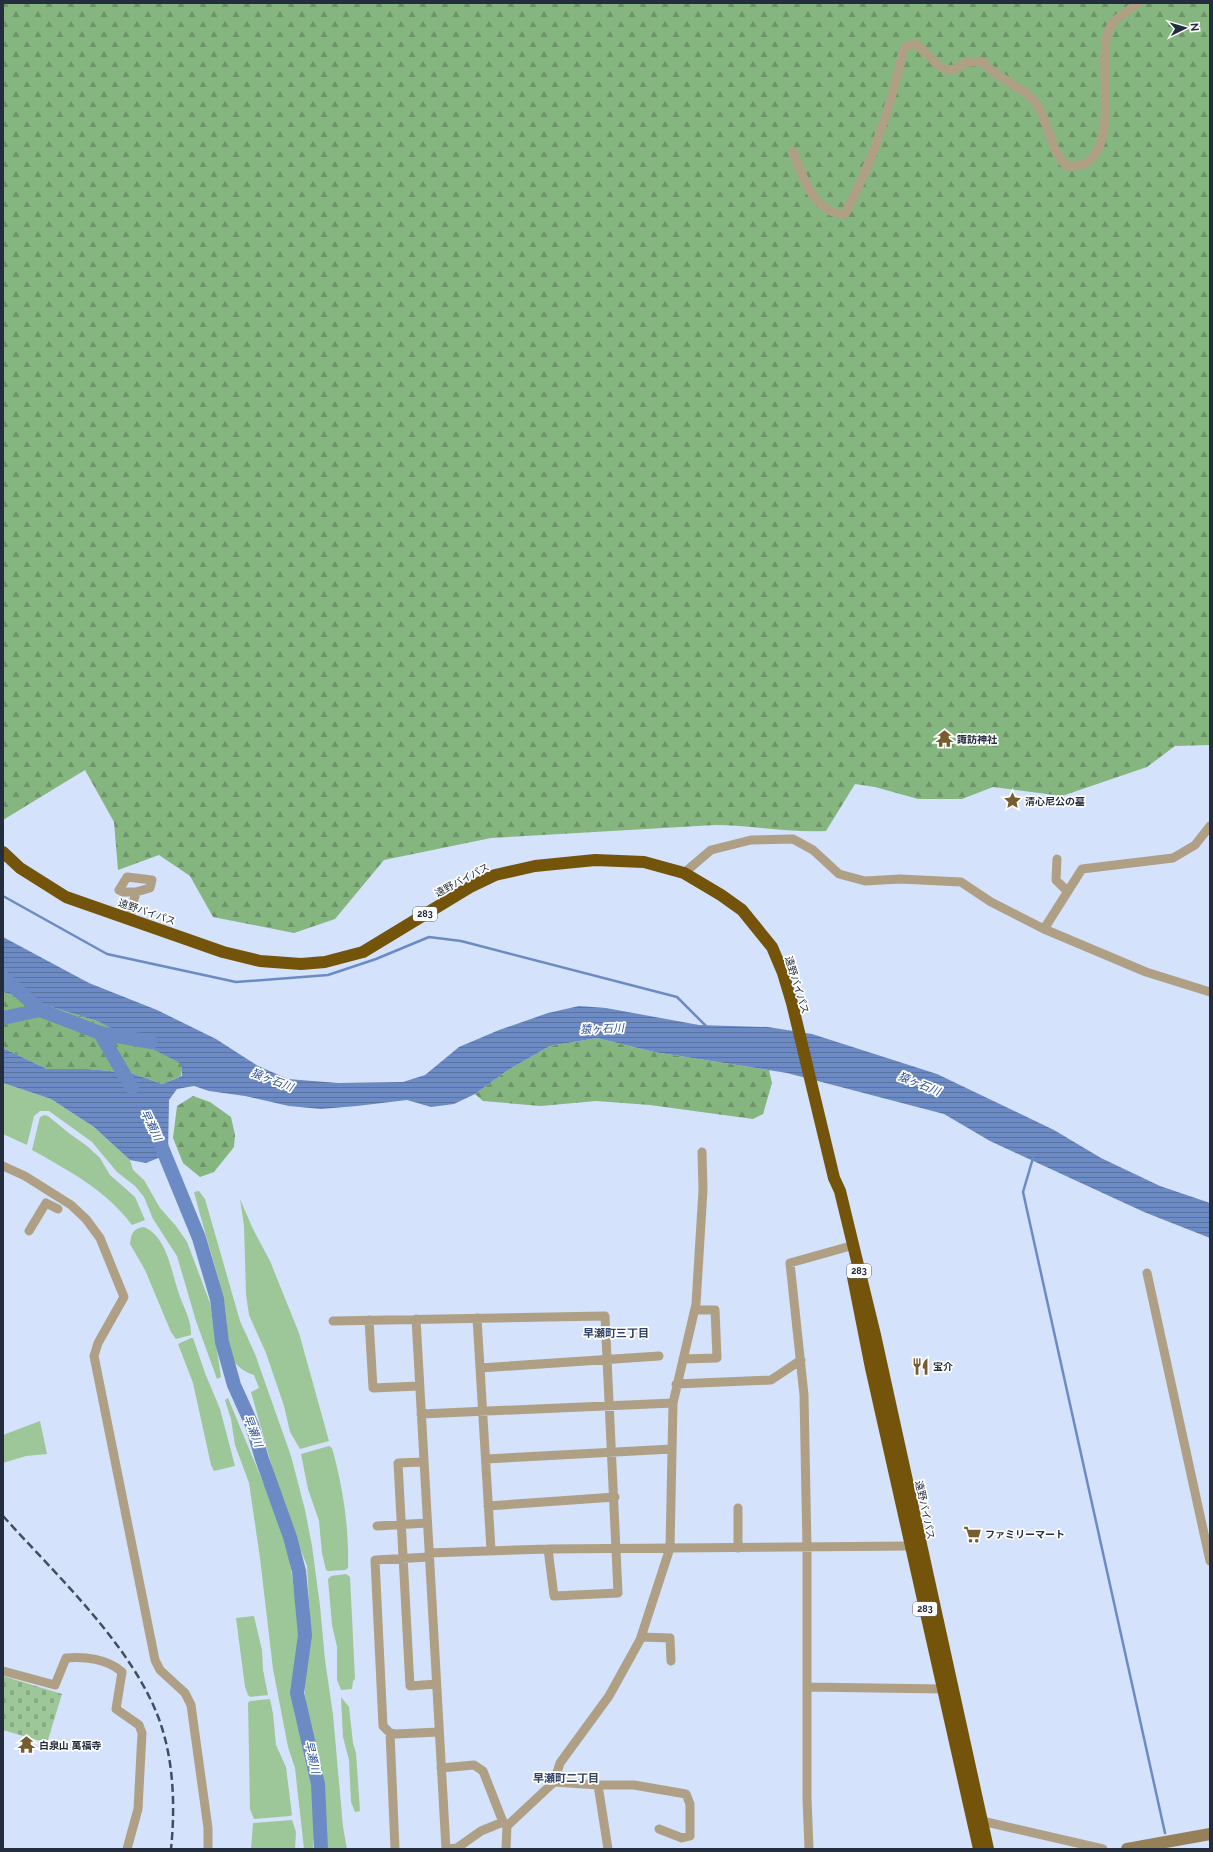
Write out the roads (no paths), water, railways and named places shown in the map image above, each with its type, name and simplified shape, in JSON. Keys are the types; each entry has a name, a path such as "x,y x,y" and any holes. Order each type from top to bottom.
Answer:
{"highway":[{"name":"遠野バイパス","path":"3,852 20,868 66,897 223,952 260,961 301,964 325,962 363,952 470,887 495,875 535,866 595,860 644,862 684,873 721,895 742,910 772,947 783,973 794,1014 834,1178 871,1368 912,1546 978,1849"},
{"name":"遠野バイパス","path":"834,1178 840,1191 875,1335 988,1849"}],"street":[{"path":"793,152 805,183 820,205 835,214 845,214 871,160 887,116 903,52 906,46 916,44 939,66 947,70 955,69 967,62 982,62 1000,77 1030,96 1038,105 1061,160 1067,166 1084,164 1095,155 1100,145 1103,132 1106,92 1104,54 1109,31 1117,18 1138,3"},
{"path":"1044,929 1082,869 1173,858 1195,845 1210,826"},
{"path":"684,873 712,850 751,840 793,839 812,850 839,874 865,880 900,879 961,882 990,902 1044,929 1146,972 1210,992"},
{"path":"1057,859 1056,880 1067,891"},
{"path":"129,919 136,892"},
{"path":"416,1319 420,1414 447,1849 457,1848 481,1831 505,1824 554,1782 560,1764 609,1696 642,1637 670,1548 673,1403 676,1384 695,1310 703,1190 702,1152"},
{"path":"3,1166 24,1176 71,1205 86,1219 100,1238 124,1297 98,1343 94,1356 155,1660 160,1670 186,1693 191,1705 208,1828 208,1849"},
{"path":"29,1231 46,1203 58,1209"},
{"path":"808,1849 807,1548 804,1396 790,1263 847,1247"},
{"path":"1147,1273 1208,1541 1210,1561"},
{"path":"683,1360 717,1358 715,1310 695,1310"},
{"path":"333,1321 605,1316 615,1497 618,1593 554,1596 548,1549"},
{"path":"477,1318 491,1550"},
{"path":"369,1320 374,1388 419,1386"},
{"path":"480,1368 659,1356"},
{"path":"676,1384 772,1380 801,1360"},
{"path":"420,1414 673,1403"},
{"path":"486,1459 672,1449"},
{"path":"423,1462 398,1463 410,1686 436,1684"},
{"path":"488,1506 615,1497"},
{"path":"738,1508 738,1548"},
{"path":"377,1526 427,1523"},
{"path":"395,1849 390,1733 383,1726 375,1560 491,1550 912,1546"},
{"path":"642,1637 670,1638 671,1661"},
{"path":"3,1671 54,1685 66,1658 80,1656 115,1665 122,1672 116,1709 140,1725 142,1733 138,1809 127,1849"},
{"path":"807,1687 943,1689"},
{"path":"390,1733 439,1732"},
{"path":"441,1768 474,1765 484,1771 505,1824 506,1849"},
{"path":"554,1782 598,1786 634,1785 686,1794 690,1804 690,1836 682,1838 659,1829"},
{"path":"598,1786 608,1849"},
{"path":"982,1821 1103,1849"},
{"path":"1127,1849 1210,1834"}],"water":[{"path":"3,937 89,983 157,1010 216,1039 258,1066 288,1079 338,1083 403,1082 425,1075 459,1047 499,1030 548,1013 579,1006 606,1008 699,1025 768,1027 812,1034 937,1074 1054,1130 1101,1158 1160,1186 1210,1203 1210,1238 1144,1212 990,1141 944,1114 787,1073 654,1052 597,1038 550,1046 508,1070 475,1094 454,1104 431,1107 407,1100 321,1109 289,1106 245,1096 209,1091 194,1086 177,1089 169,1100 168,1154 146,1163 130,1160 94,1127 51,1099 3,1083 3,1048 47,1069 88,1069 131,1073 162,1084 182,1076 182,1064 97,1021 3,992"}],"waterway":[{"path":"3,896 107,954 236,982 328,975 376,959 429,937 461,941 677,997 706,1026"},
{"name":"猿ヶ石川","path":"3,977 40,1010 100,1033 151,1042"},
{"path":"3,1018 40,1010"},
{"name":"早瀬川","path":"100,1033 132,1088"},
{"name":"早瀬川","path":"158,1138 199,1238 217,1299 222,1342 234,1385 252,1425 262,1459 290,1537 299,1571 305,1635 297,1693 318,1784 321,1849"},
{"path":"1033,1158 1023,1192 1165,1833"}],"railway":[{"path":"3,1516 94,1616 135,1671 150,1699 162,1728 169,1757 173,1804 171,1849"}],"place":[{"name":"諏訪神社","path":"944,739"},
{"name":"清心尼公の墓","path":"1012,801"},
{"name":"宝介","path":"920,1366"},
{"name":"ファミリーマート","path":"972,1534"},
{"name":"白泉山 萬福寺","path":"26,1745"}],"district":[{"name":"早瀬町三丁目","path":"616,1333"},
{"name":"早瀬町二丁目","path":"566,1778"}]}
